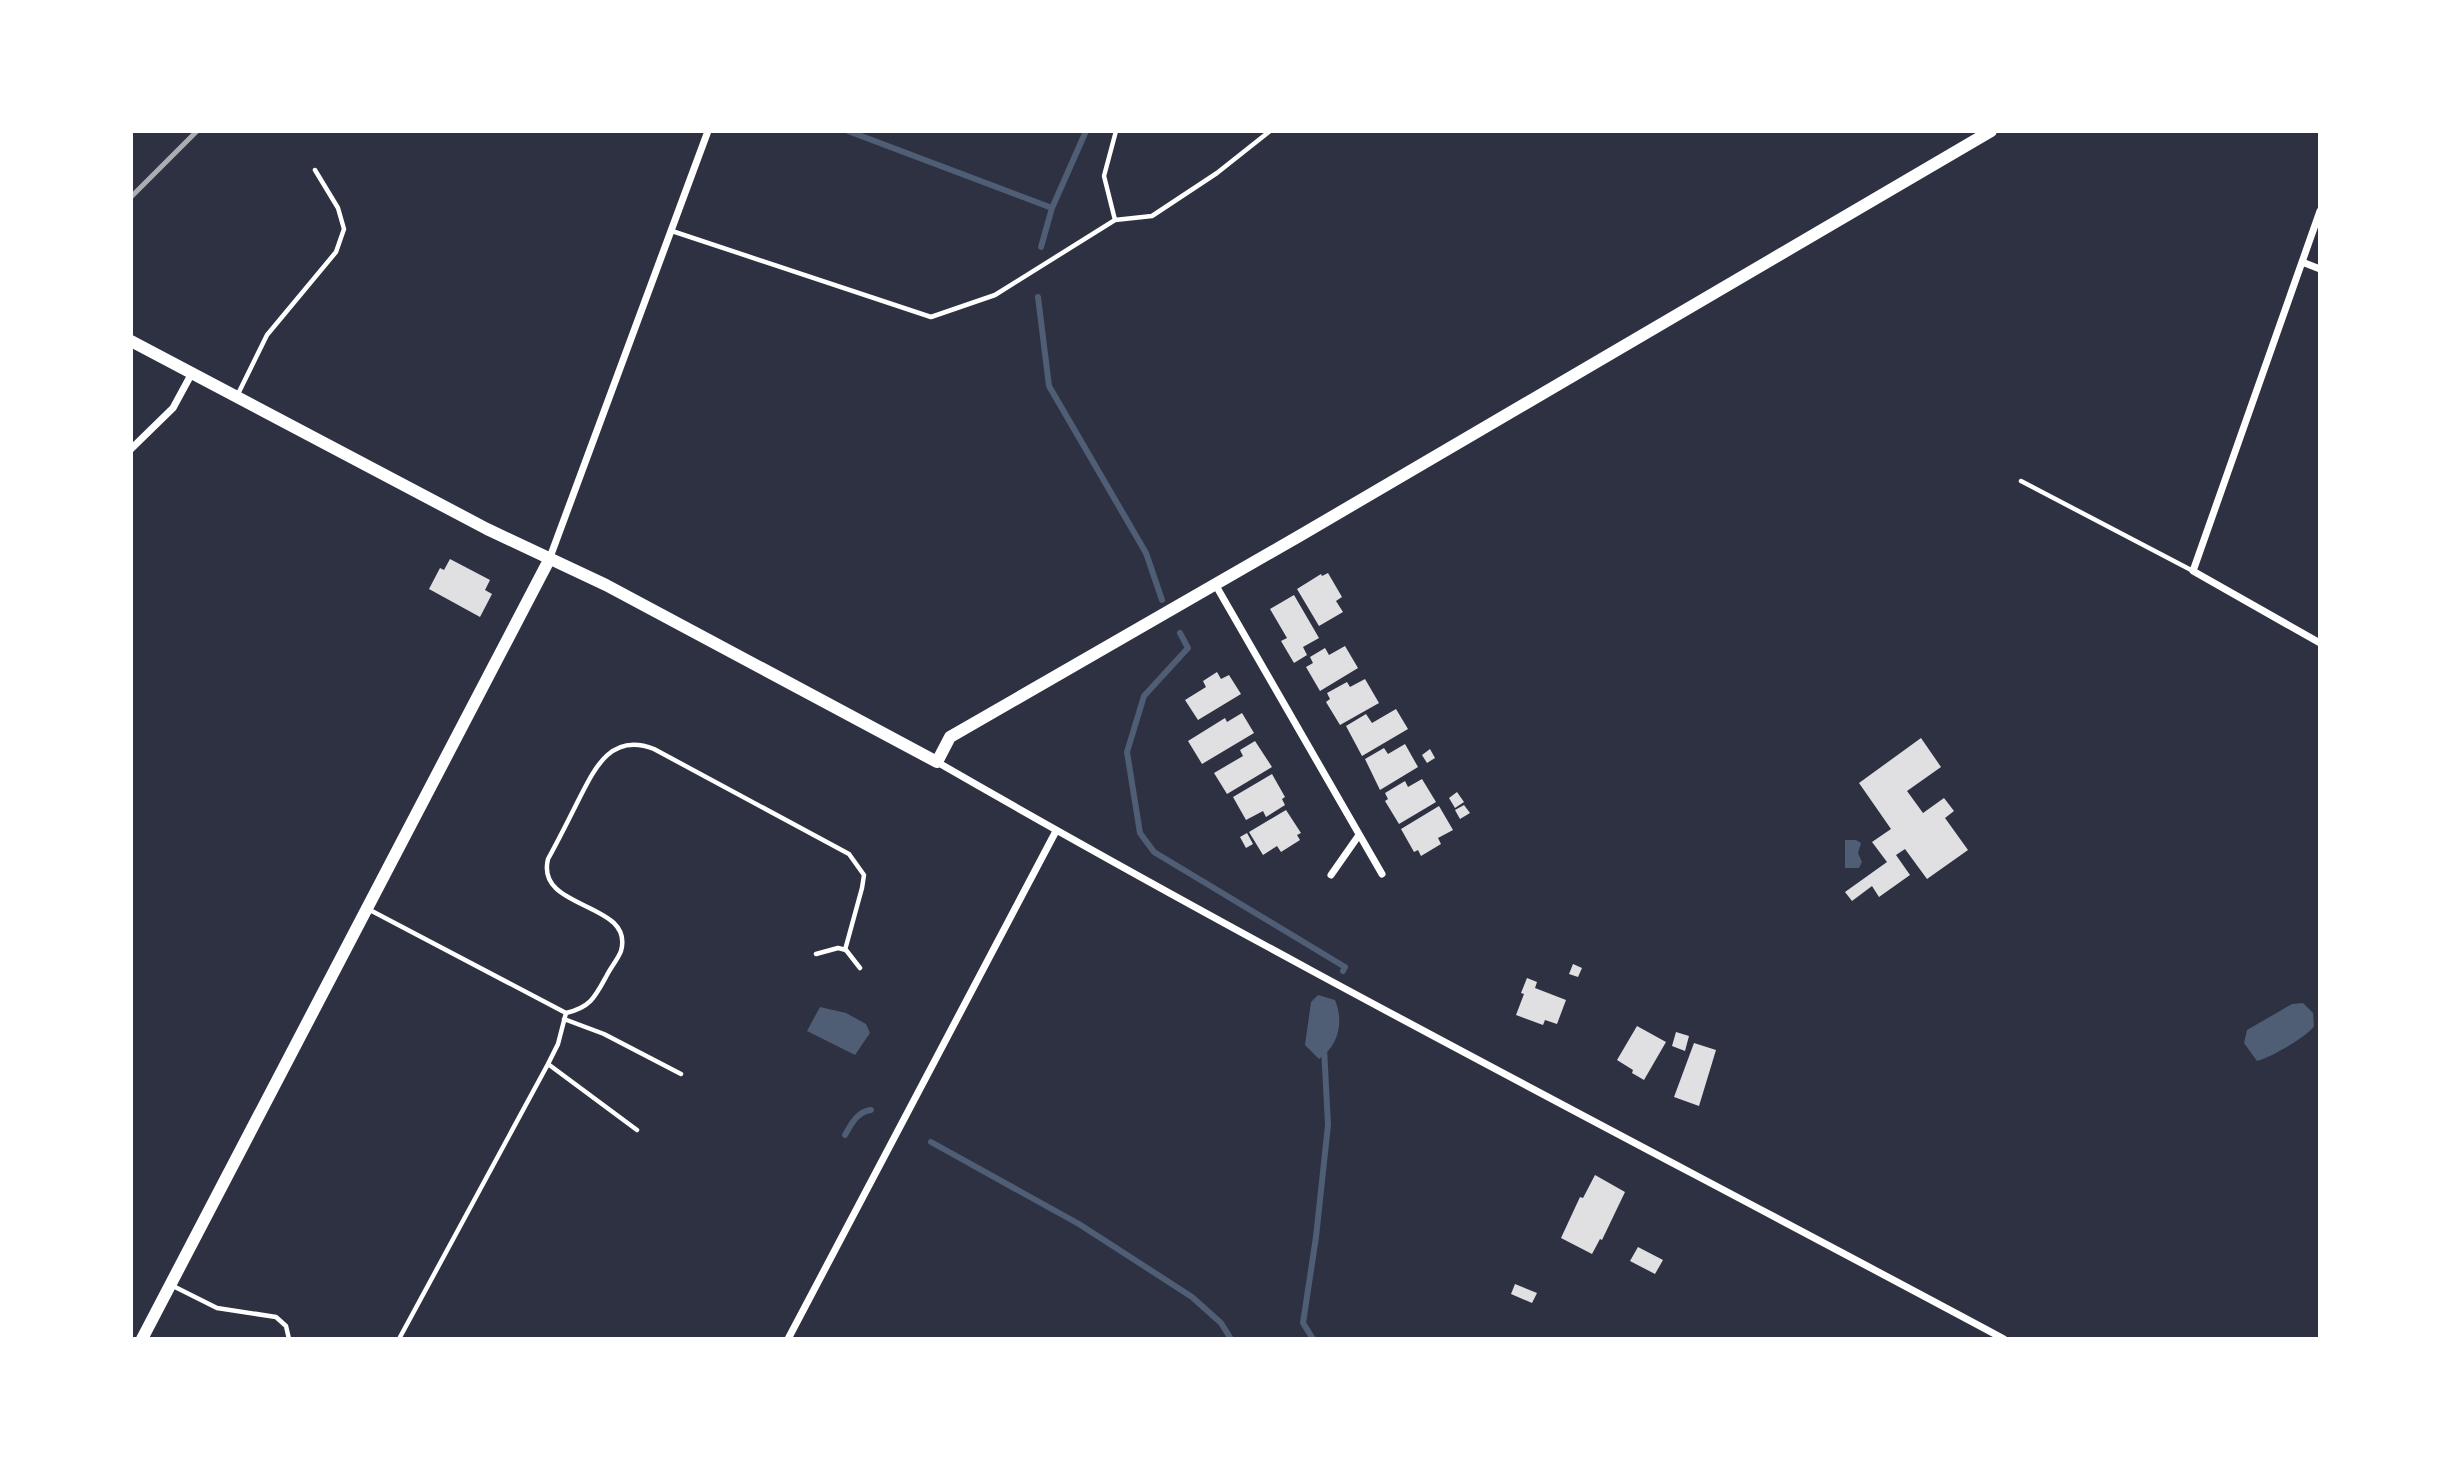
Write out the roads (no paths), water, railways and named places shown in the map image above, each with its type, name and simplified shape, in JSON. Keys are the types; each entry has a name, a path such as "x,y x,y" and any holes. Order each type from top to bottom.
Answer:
{"street":[{"path":"142,1339 549,560 708,131"},
{"path":"937,762 950,737 1991,131"},
{"path":"2320,211 2193,571 2320,643"},
{"path":"2302,262 2320,269"},
{"path":"131,341 549,560 606,585 937,762 1056,831 1500,1072 2004,1339"},
{"path":"131,449 173,408 192,373"},
{"path":"1215,584 1382,874"},
{"path":"788,1339 1056,831"},
{"path":"1331,876 1359,835"}],"lane":[{"path":"1115,220 1104,176 1116,131"},
{"path":"672,231 931,317 995,295 1115,220 1152,216 1217,173 1270,131"},
{"path":"237,397 267,335 336,251 344,229 338,208 315,170"},
{"path":"2021,481 2193,571"},
{"path":"565,1016 583,1009 594,997 621,950 621,935 611,920 560,892 553,886 545,870 548,859 597,765 611,751 628,744 640,743 654,749 849,854 863,875 845,950"},
{"path":"368,909 565,1016 681,1074"},
{"path":"816,954 838,948 845,950 860,968"},
{"path":"399,1339 558,1045 565,1016"},
{"path":"548,1064 637,1130"},
{"path":"170,1284 217,1308 276,1317 286,1326 289,1339"}],"water":[{"path":"1845,840 1861,843 1858,853 1862,862 1859,868 1845,868"},
{"path":"1318,995 1335,1000 1339,1017 1335,1040 1319,1059 1305,1045 1311,1002"},
{"path":"2303,1003 2313,1013 2314,1026 2288,1046 2257,1061 2244,1043 2247,1030 2292,1004"},
{"path":"820,1007 846,1013 866,1024 870,1033 855,1055 807,1031"}],"waterway":[{"path":"848,131 1052,208"},
{"path":"1041,247 1052,208 1086,131"},
{"path":"1038,297 1049,386 1146,553 1162,600"},
{"path":"1180,633 1188,648 1144,696 1127,752 1140,833 1154,852 1345,967 1343,971"},
{"path":"1313,1339 1303,1323 1316,1237 1328,1125 1324,1048"},
{"path":"845,1135 858,1116 871,1110"},
{"path":"931,1142 1079,1224 1192,1297 1221,1323 1231,1339"}],"railway":[{"path":"131,197 197,131"}]}
